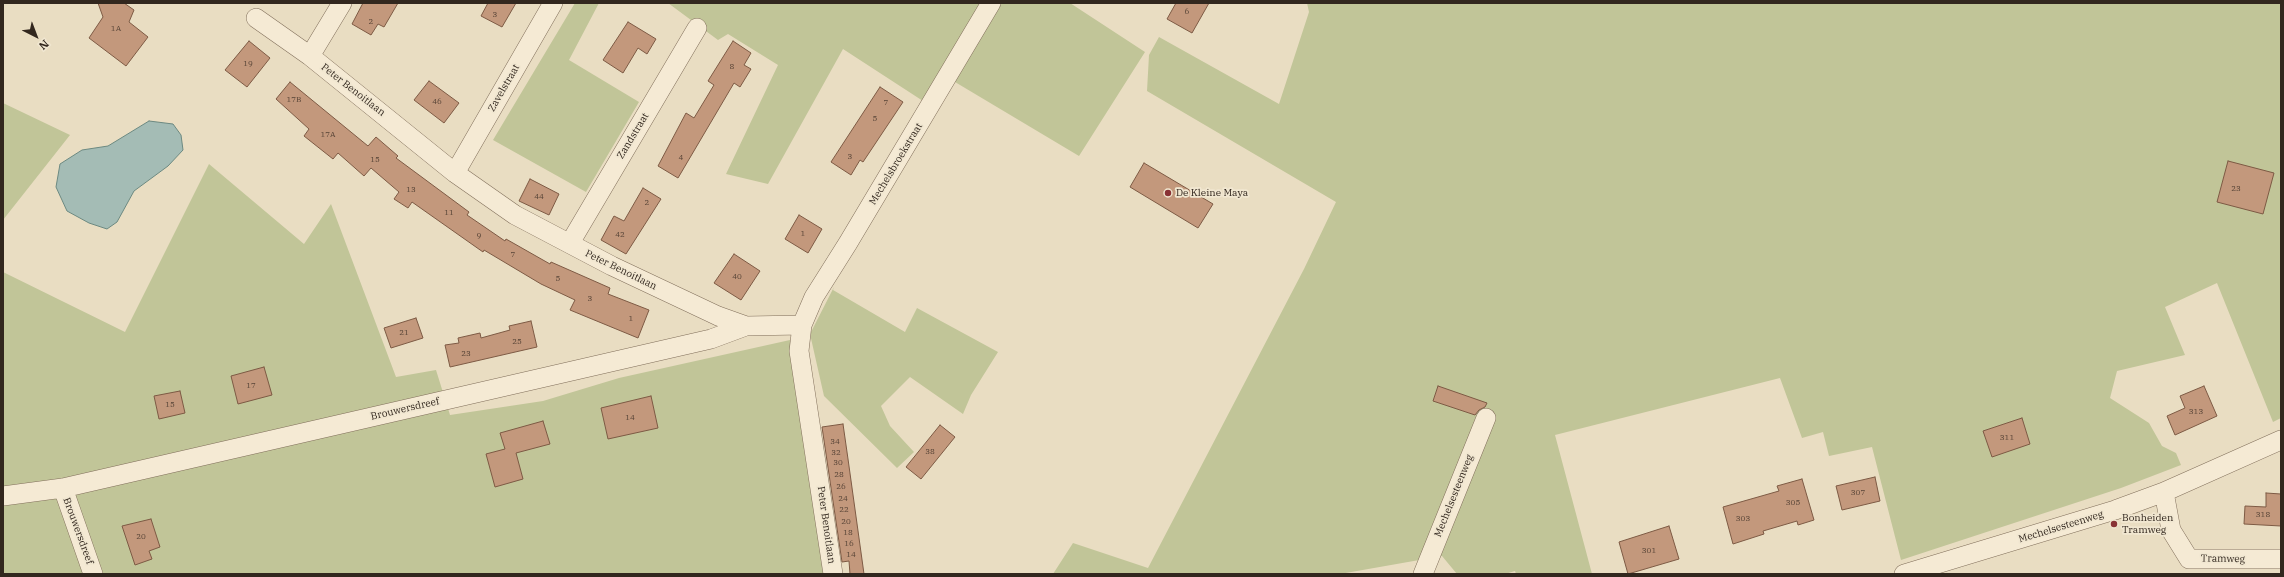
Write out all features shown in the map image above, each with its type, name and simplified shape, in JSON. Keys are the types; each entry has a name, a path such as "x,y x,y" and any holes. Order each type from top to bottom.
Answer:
{"street":[{"path":"310,56 342,3"},
{"name":"Zavelstraat","path":"455,173 554,3"},
{"name":"Mechelsbroekstraat","path":"802,325 814,297 848,243 991,3"},
{"name":"Peter Benoitlaan","path":"256,18 310,56 455,173 515,215 633,276 718,316 746,326 802,325 798,351 834,574"},
{"name":"Zandstraat","path":"570,243 697,28"},
{"name":"Brouwersdreef","path":"3,496 62,488 711,339 746,326"},
{"name":"Mechelsesteenweg","path":"1423,574 1486,418"},
{"name":"Mechelsesteenweg","path":"1904,574 2072,524 2164,492 2281,440"},
{"name":"Brouwersdreef","path":"62,488 93,574"},
{"name":"Tramweg","path":"2164,492 2171,530 2189,558 2281,559"}],"green space":[{"path":"575,3 599,3 569,60 639,102 586,192 493,140"},
{"path":"668,3 1070,3 1145,52 1079,156 955,82 938,79 923,101 843,49 768,184 726,174 778,65 728,34 718,40"},
{"path":"1307,3 2281,3 2281,418 2273,422 2217,283 2165,307 2185,355 2117,371 2110,398 2149,423 2162,446 2176,453 2181,465 2121,488 1901,560 1872,447 1829,456 1823,432 1802,438 1780,378 1555,435 1592,574 1516,574 1515,571 1505,574 1457,574 1442,556 1340,574 1053,574 1073,543 1148,568 1304,269 1336,202 1147,91 1149,55 1159,37 1279,104 1309,12"},
{"path":"3,103 70,135 3,220"},
{"path":"209,164 304,244 331,204 396,377 436,370 450,415 543,401 619,378 790,340 826,574 3,574 3,272 125,332"},
{"path":"834,287 833,290 905,332 917,308 998,352 971,395 963,414 910,377 881,406 890,426 914,452 897,468 824,396 810,334"}],"water":[{"path":"149,121 173,124 181,135 183,150 168,166 134,191 117,222 107,229 89,223 67,211 56,187 60,164 82,150 108,146"}],"building":[{"path":"98,3 124,3 134,10 129,22 148,37 126,66 89,38 103,17"},
{"path":"363,3 398,3 384,27 378,24 371,35 352,24"},
{"path":"488,3 516,3 502,27 481,16"},
{"path":"1176,3 1209,3 1192,33 1167,19"},
{"path":"628,22 656,39 647,54 638,48 623,73 603,60"},
{"path":"249,41 270,58 247,87 225,70"},
{"path":"733,41 751,53 744,65 751,69 740,87 734,83 678,178 658,166 686,113 694,118 714,85 708,81"},
{"path":"429,81 459,103 444,123 414,100"},
{"path":"290,82 368,146 376,137 398,156 396,158 469,212 467,215 505,241 506,239 550,264 551,262 610,288 608,294 649,310 638,338 570,310 575,300 541,284 484,250 483,252 412,202 408,208 394,199 399,192 371,168 364,176 338,153 333,159 304,136 309,129 276,99"},
{"path":"880,87 903,102 863,162 860,160 851,175 831,162"},
{"path":"2228,161 2274,173 2263,214 2217,202"},
{"path":"1144,163 1213,204 1198,228 1130,187"},
{"path":"530,179 559,194 549,215 519,201"},
{"path":"643,188 661,199 626,254 601,240 614,216 624,221"},
{"path":"799,215 822,229 808,253 785,239"},
{"path":"734,254 760,271 741,300 714,283"},
{"path":"416,318 423,338 391,348 384,328"},
{"path":"531,321 537,347 450,367 445,345 459,343 458,338 480,333 481,338 510,330 509,326"},
{"path":"264,367 272,395 238,404 231,376"},
{"path":"1438,386 1487,403 1485,407 1479,410 1475,415 1433,401"},
{"path":"2204,386 2217,416 2175,435 2167,416 2185,408 2180,396"},
{"path":"180,391 185,413 159,419 154,396"},
{"path":"651,396 658,428 608,439 601,408"},
{"path":"2022,418 2030,444 1992,457 1983,431"},
{"path":"543,421 550,444 516,453 523,479 495,487 486,454 505,449 500,433"},
{"path":"843,424 864,574 850,574 849,561 842,562 822,427"},
{"path":"940,425 955,437 921,479 906,467"},
{"path":"1875,477 1880,501 1842,510 1836,486"},
{"path":"1802,479 1814,520 1798,525 1797,521 1763,531 1764,534 1733,544 1723,507 1779,491 1777,486"},
{"path":"2266,493 2281,494 2281,526 2244,524 2245,506 2266,507"},
{"path":"151,519 160,547 149,551 152,559 135,565 122,526"},
{"path":"1669,526 1679,559 1628,574 1619,542"}],"place":[{"name":"De Kleine Maya","path":"1168,193"},
{"name":"Bonheiden Tramweg","path":"2114,524"}]}
